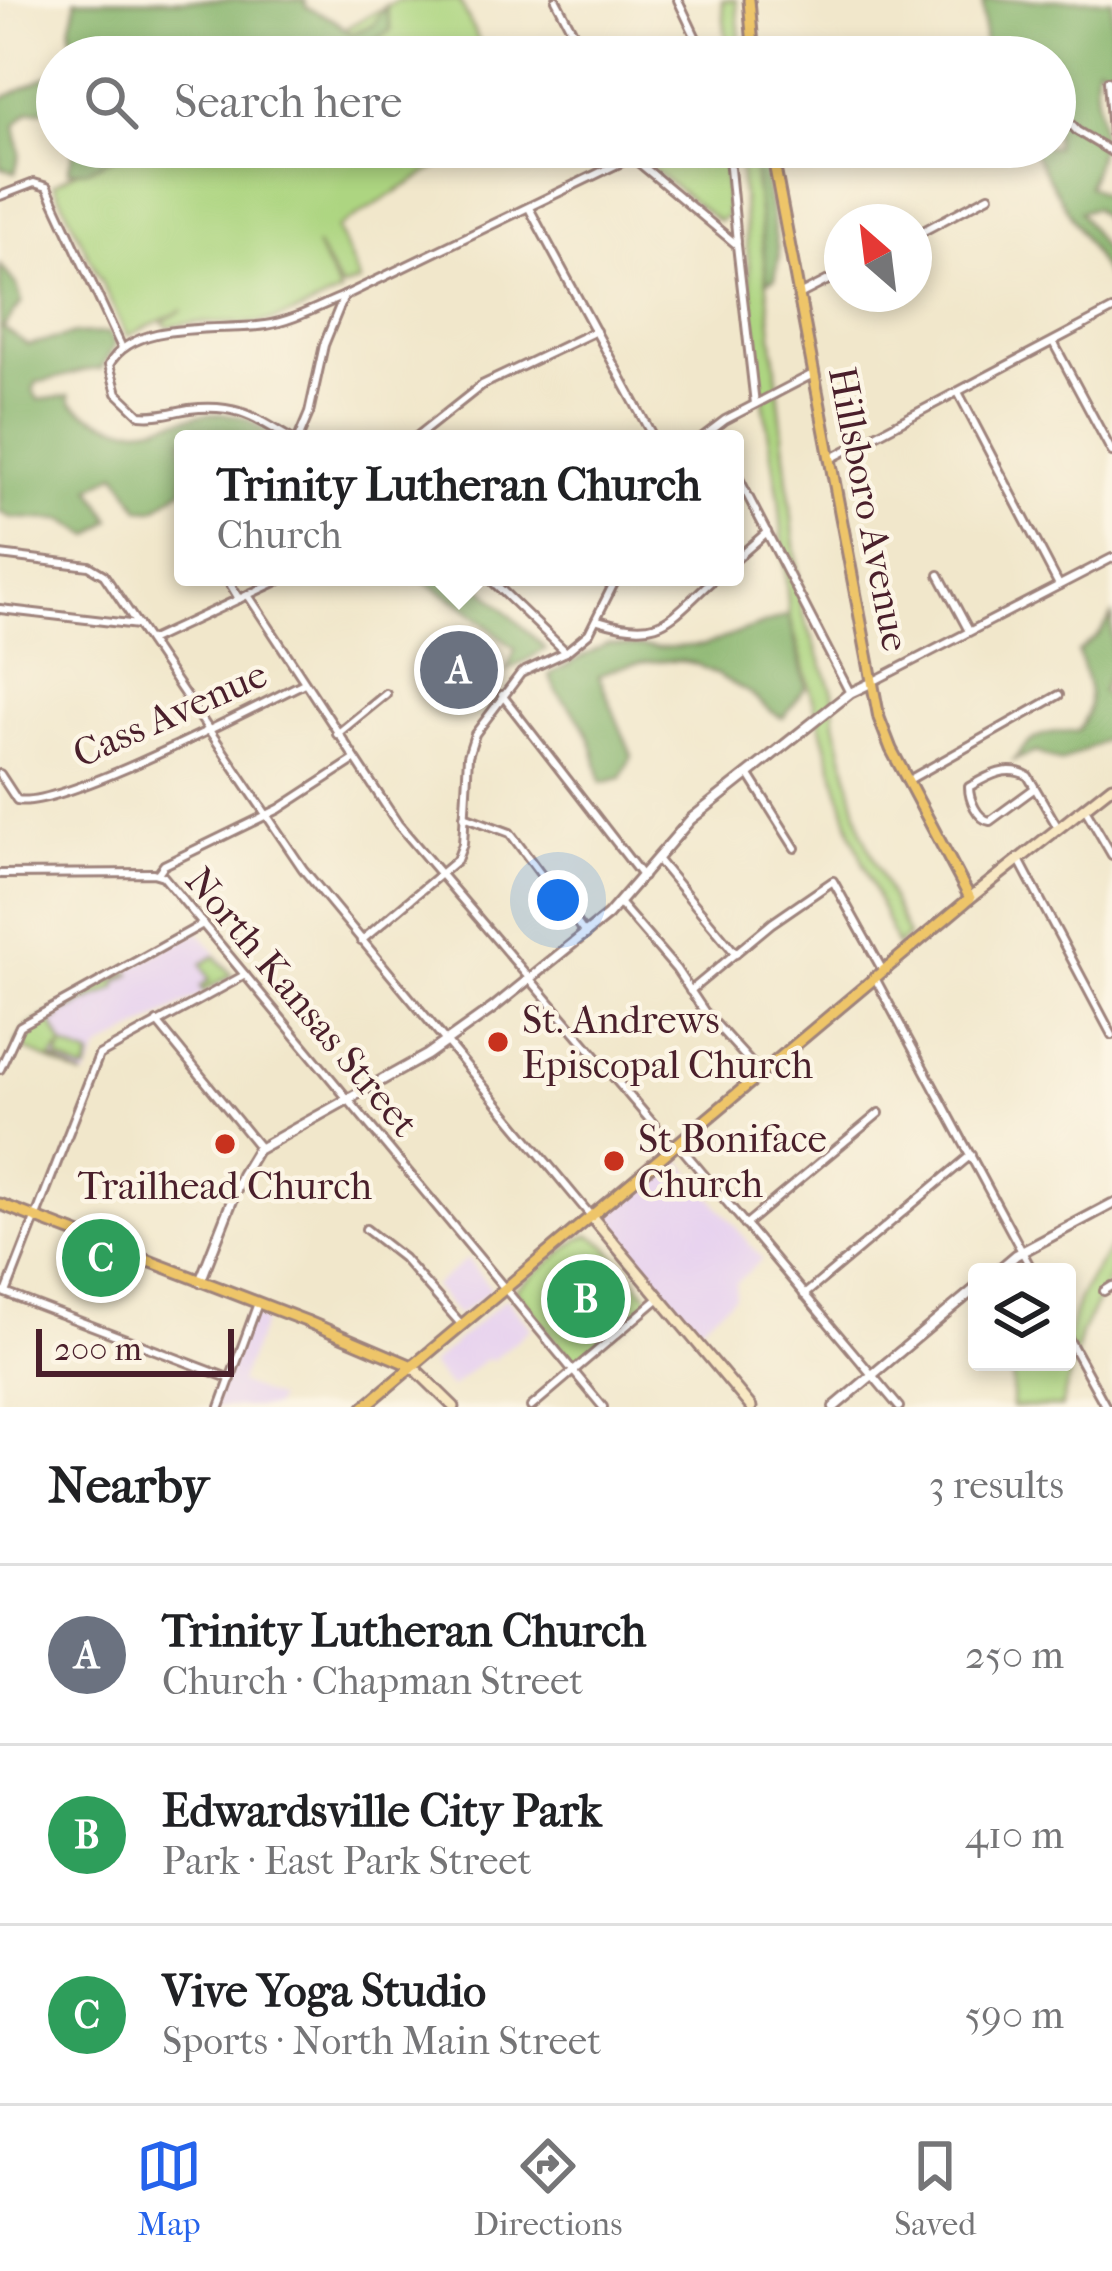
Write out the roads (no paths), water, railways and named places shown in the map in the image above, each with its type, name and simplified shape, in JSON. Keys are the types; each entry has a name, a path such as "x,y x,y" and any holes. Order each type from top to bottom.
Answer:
{"main road":[{"path":"749,0 752,36"},
{"name":"Hillsboro Avenue","path":"775,168 871,683"},
{"path":"871,683 879,718 907,781 970,898"},
{"path":"364,1407 1018,857 1112,787"},
{"path":"0,1204 412,1366 454,1407"},
{"path":"591,1216 751,1407"}],"street":[{"path":"556,0 575,36"},
{"path":"678,0 695,36"},
{"path":"1108,82 1112,133"},
{"path":"1076,129 1112,152"},
{"path":"277,430 238,409 193,409 153,416 135,412 123,401 109,365 122,349 188,327 277,323 344,296 610,168"},
{"path":"645,168 737,245"},
{"path":"730,168 755,404"},
{"path":"0,196 34,184 46,187 122,349"},
{"path":"932,226 989,196"},
{"path":"529,208 649,430"},
{"path":"799,295 824,282"},
{"path":"299,430 309,413 324,345 344,296"},
{"path":"830,460 1112,310"},
{"path":"425,430 482,385 596,331"},
{"path":"1053,342 1112,452"},
{"path":"709,430 814,374"},
{"path":"959,394 1059,585"},
{"path":"744,488 850,693"},
{"path":"744,552 767,532"},
{"path":"0,554 95,567 266,816 361,941 591,1216"},
{"path":"871,683 1112,558"},
{"path":"939,575 969,631"},
{"path":"234,586 392,815 899,1407"},
{"path":"149,640 267,586"},
{"path":"502,586 566,652"},
{"path":"361,941 461,854 467,756 475,734 521,673 585,638 613,586"},
{"path":"598,620 631,630 653,629 705,586"},
{"path":"0,609 138,625"},
{"name":"Cass Avenue","path":"0,774 17,800 32,801 98,780 304,683"},
{"name":"Hillsboro Avenue","path":"260,1148 446,1043 620,904 691,818 850,693 871,683"},
{"path":"337,734 386,694"},
{"path":"502,695 643,877"},
{"path":"907,781 1059,695"},
{"path":"158,873 164,865 266,816 354,760"},
{"path":"1035,788 990,821 979,814 969,794 970,787 988,776 1014,770 1028,776 1035,788 1057,826"},
{"path":"748,773 794,848"},
{"path":"1084,807 1112,856"},
{"path":"464,816 510,833 586,934"},
{"path":"1018,857 1112,1035"},
{"path":"657,859 736,954"},
{"name":"North Kansas Street","path":"0,874 158,873 603,1407"},
{"path":"690,992 833,881 1028,1263"},
{"path":"620,904 761,1074"},
{"path":"0,1069 18,1028 202,924"},
{"path":"231,1378 3,1292 99,1055 245,975"},
{"path":"157,1022 260,1148 242,1174 200,1282"},
{"path":"745,1225 879,1113"},
{"path":"804,1294 970,1155"},
{"path":"1007,1263 1112,1204"},
{"path":"366,1229 403,1258 461,1324"},
{"path":"834,1407 968,1295"},
{"path":"531,1407 658,1299"},
{"path":"220,1407 259,1304"},
{"path":"1076,1352 1104,1403 1112,1395"}],"place":[{"name":"Trinity Lutheran Church","path":"459,670"},
{"name":"St. Andrews Episcopal Church","path":"498,1042"},
{"name":"Trailhead Church","path":"225,1144"},
{"name":"St Boniface Church","path":"614,1161"},
{"name":"Vive Yoga Studio","path":"101,1258"},
{"name":"Edwardsville City Park","path":"586,1299"}]}
